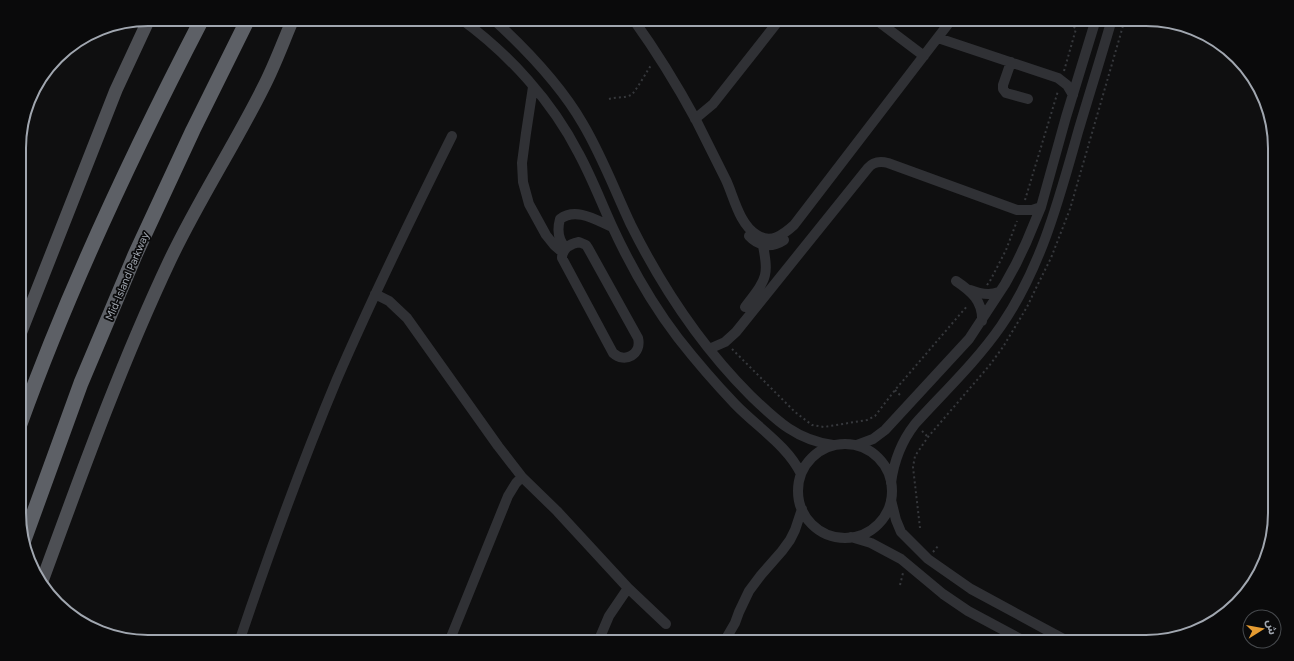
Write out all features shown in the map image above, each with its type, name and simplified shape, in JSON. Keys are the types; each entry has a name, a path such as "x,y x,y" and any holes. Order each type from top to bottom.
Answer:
{"highway":[{"path":"26,409 66,307 112,201 162,96 198,26"},
{"name":"Mid-Island Parkway","path":"27,531 81,383 135,255 192,130 244,26"}],"main road":[{"path":"26,319 116,90 146,26"},
{"path":"44,577 115,387 153,297 190,220 263,89 276,63 290,26"},
{"path":"287,33 296,26"}],"street":[{"path":"470,26 494,46 533,87 557,118 579,154 627,257 655,305 678,338 736,405 790,455 802,474"},
{"path":"500,26 523,47 545,71 575,111 605,164 629,220 647,255 681,311 710,351 749,394 791,431 811,441 833,445 843,444 857,446 868,450 881,461 891,482"},
{"path":"638,26 657,54 696,119 740,214 752,232 763,242 771,246 781,243 789,236 794,225 947,26"},
{"path":"696,119 707,111 718,98 775,26"},
{"path":"884,26 924,56"},
{"path":"857,446 873,439 885,430 969,339 1009,277 1026,243 1041,207 1092,26"},
{"path":"1056,635 972,589 928,559 901,532 896,520 891,499 891,482 896,457 907,434 981,352 1019,297 1034,267 1058,203 1110,26"},
{"path":"938,38 1059,79 1067,85 1073,95"},
{"path":"1011,62 1003,85 1003,90 1006,93 1028,99"},
{"path":"1059,79 1080,72"},
{"path":"533,87 522,163 523,182 529,204 546,235 554,245 564,250"},
{"path":"242,635 301,469 337,379 375,294 452,136"},
{"path":"699,363 710,351 725,342 743,323 868,168 875,163 882,162 1017,210 1032,210 1041,207"},
{"path":"564,250 579,242 586,245 588,248 638,338 639,346 635,354 632,356 620,358 613,353 562,258 564,250 559,236 558,227 560,220 569,214 573,213 585,216 612,227"},
{"path":"746,307 764,280 766,267 763,242"},
{"path":"956,281 968,289 983,294 999,292"},
{"path":"968,289 979,302 982,321"},
{"path":"375,294 396,306 407,318 498,446 522,477 628,588 666,624"},
{"path":"833,445 816,454 809,461 802,474 798,489 802,509 814,526 822,532 842,538 867,532 880,522 887,511 891,499"},
{"path":"452,635 508,496 516,483 522,477"},
{"path":"728,635 736,623 739,612 749,592 790,540 802,509"},
{"path":"851,537 872,543 901,559 943,594 968,611 1013,635"},
{"path":"601,635 611,613 628,588"}],"path":[{"path":"1023,207 1053,113 1059,79 1063,73 1076,29 1073,26"},
{"path":"609,99 628,96 634,92 657,54"},
{"path":"984,288 990,281 1006,250 1017,221"},
{"path":"725,342 795,412 812,425 824,427 867,420 875,416 895,390 971,301"}]}
